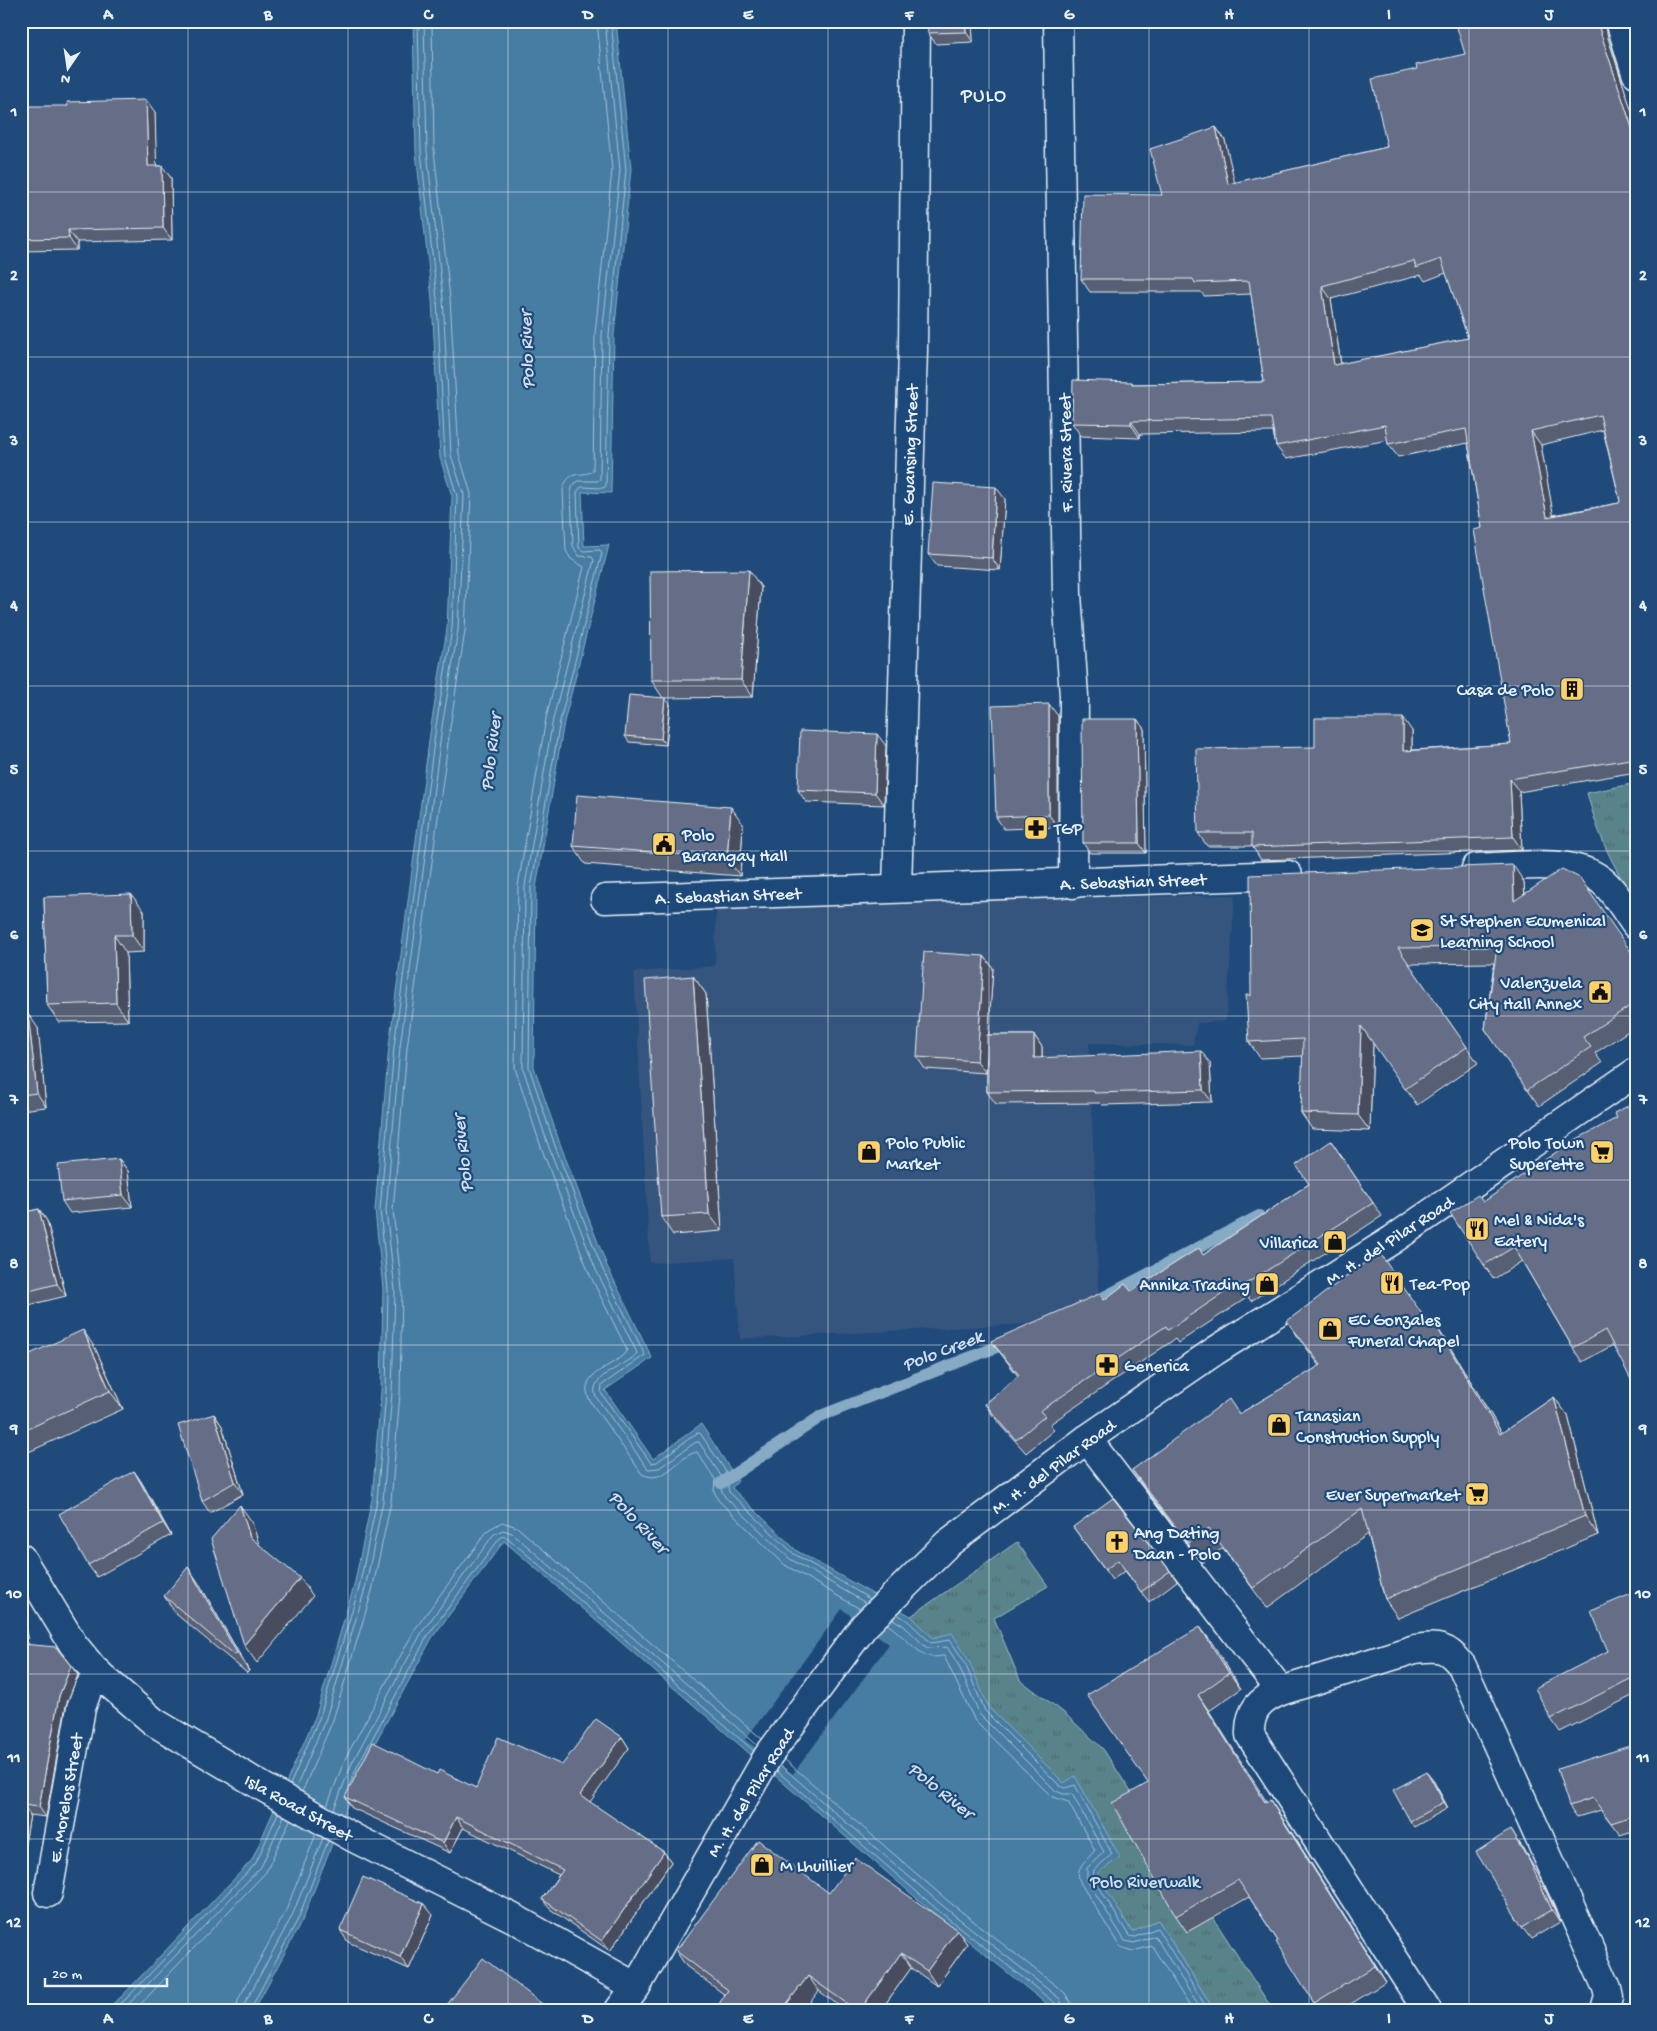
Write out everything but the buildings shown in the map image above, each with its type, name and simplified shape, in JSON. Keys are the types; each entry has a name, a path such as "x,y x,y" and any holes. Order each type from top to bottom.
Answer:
{"street":[{"name":"E. Guansing Street","path":"897,888 913,350 916,21"},
{"name":"F. Rivera Street","path":"1058,21 1067,594 1074,696 1073,884"},
{"path":"1620,21 1636,73"},
{"path":"1449,869 1548,866 1585,871 1600,879 1610,889 1636,925"},
{"name":"A. Sebastian Street","path":"605,899 1311,875"},
{"name":"M. H. del Pilar Road","path":"619,2010 636,1987 768,1756 864,1626 947,1544 1087,1439 1216,1351 1392,1240 1636,1072"},
{"path":"1087,1439 1281,1691"},
{"name":"Isla Road Street","path":"21,1558 73,1644 98,1673 154,1722 263,1788 354,1838 517,1920 636,1987"},
{"path":"1428,2010 1250,1735 1250,1720 1257,1705 1264,1698 1281,1691 1415,1650 1445,1649 1462,1666 1607,1988 1609,1998 1605,2010"},
{"name":"E. Morelos Street","path":"48,1893 82,1702 98,1673"}],"shaded area":[{"name":"Polo Public Market","path":"1235,895 1226,1021 1197,1023 1193,1045 1089,1043 1099,1295 1042,1323 740,1339 734,1258 650,1263 634,972 715,966 716,905"}],"green space":[{"path":"1636,783 1636,901 1619,875 1606,849 1587,793"},
{"name":"Polo Riverwalk","path":"1017,1542 1048,1586 994,1618 1020,1680 1063,1712 1103,1749 1273,2010 1214,2010 1158,1920 1132,1933 989,1708 933,1638 911,1616"}],"water":[{"name":"Polo River","path":"413,21 616,21 631,169 614,335 611,493 582,492 584,546 609,545 564,722 536,888 534,1067 559,1141 607,1266 652,1358 605,1390 653,1459 701,1424 738,1481 732,1488 797,1551 911,1616 933,1638 952,1633 968,1659 989,1708 1064,1783 1075,1776 1120,1857 1097,1874 1132,1932 1158,1920 1214,2010 1054,2010 936,1915 504,1541 432,1638 362,1767 302,1921 254,2010 105,2010 121,1997 252,1860 316,1715 354,1586 372,1499 381,1392 383,1289 375,1210 389,1046 431,726 447,629 452,496 440,458 432,299 416,152"}],"pier":[{"path":"842,1609 889,1644 793,1774 745,1740"}],"waterway":[{"name":"Polo Creek","path":"1089,1305 1259,1216"},
{"name":"Polo Creek","path":"721,1483 823,1415 1012,1341"}],"place":[{"name":"Casa de Polo","path":"1572,689"},
{"name":"TGP","path":"1036,828"},
{"name":"Polo Barangay Hall","path":"664,844"},
{"name":"St Stephen Ecumenical Learning School","path":"1422,930"},
{"name":"Valenzuela City Hall Annex","path":"1600,992"},
{"name":"Polo Public Market","path":"869,1152"},
{"name":"Polo Town Superette","path":"1602,1152"},
{"name":"Mel & Nida's Eatery","path":"1477,1229"},
{"name":"Villarica","path":"1335,1242"},
{"name":"Tea-Pop","path":"1392,1283"},
{"name":"Annika Trading","path":"1267,1284"},
{"name":"EC Gonzales Funeral Chapel","path":"1330,1329"},
{"name":"Generica","path":"1107,1365"},
{"name":"Tanasian Construction Supply","path":"1279,1425"},
{"name":"Ever Supermarket","path":"1477,1494"},
{"name":"Ang Dating Daan - Polo","path":"1117,1542"},
{"name":"M Lhuillier","path":"762,1865"}],"district":[{"name":"PULO","path":"984,94"}]}
